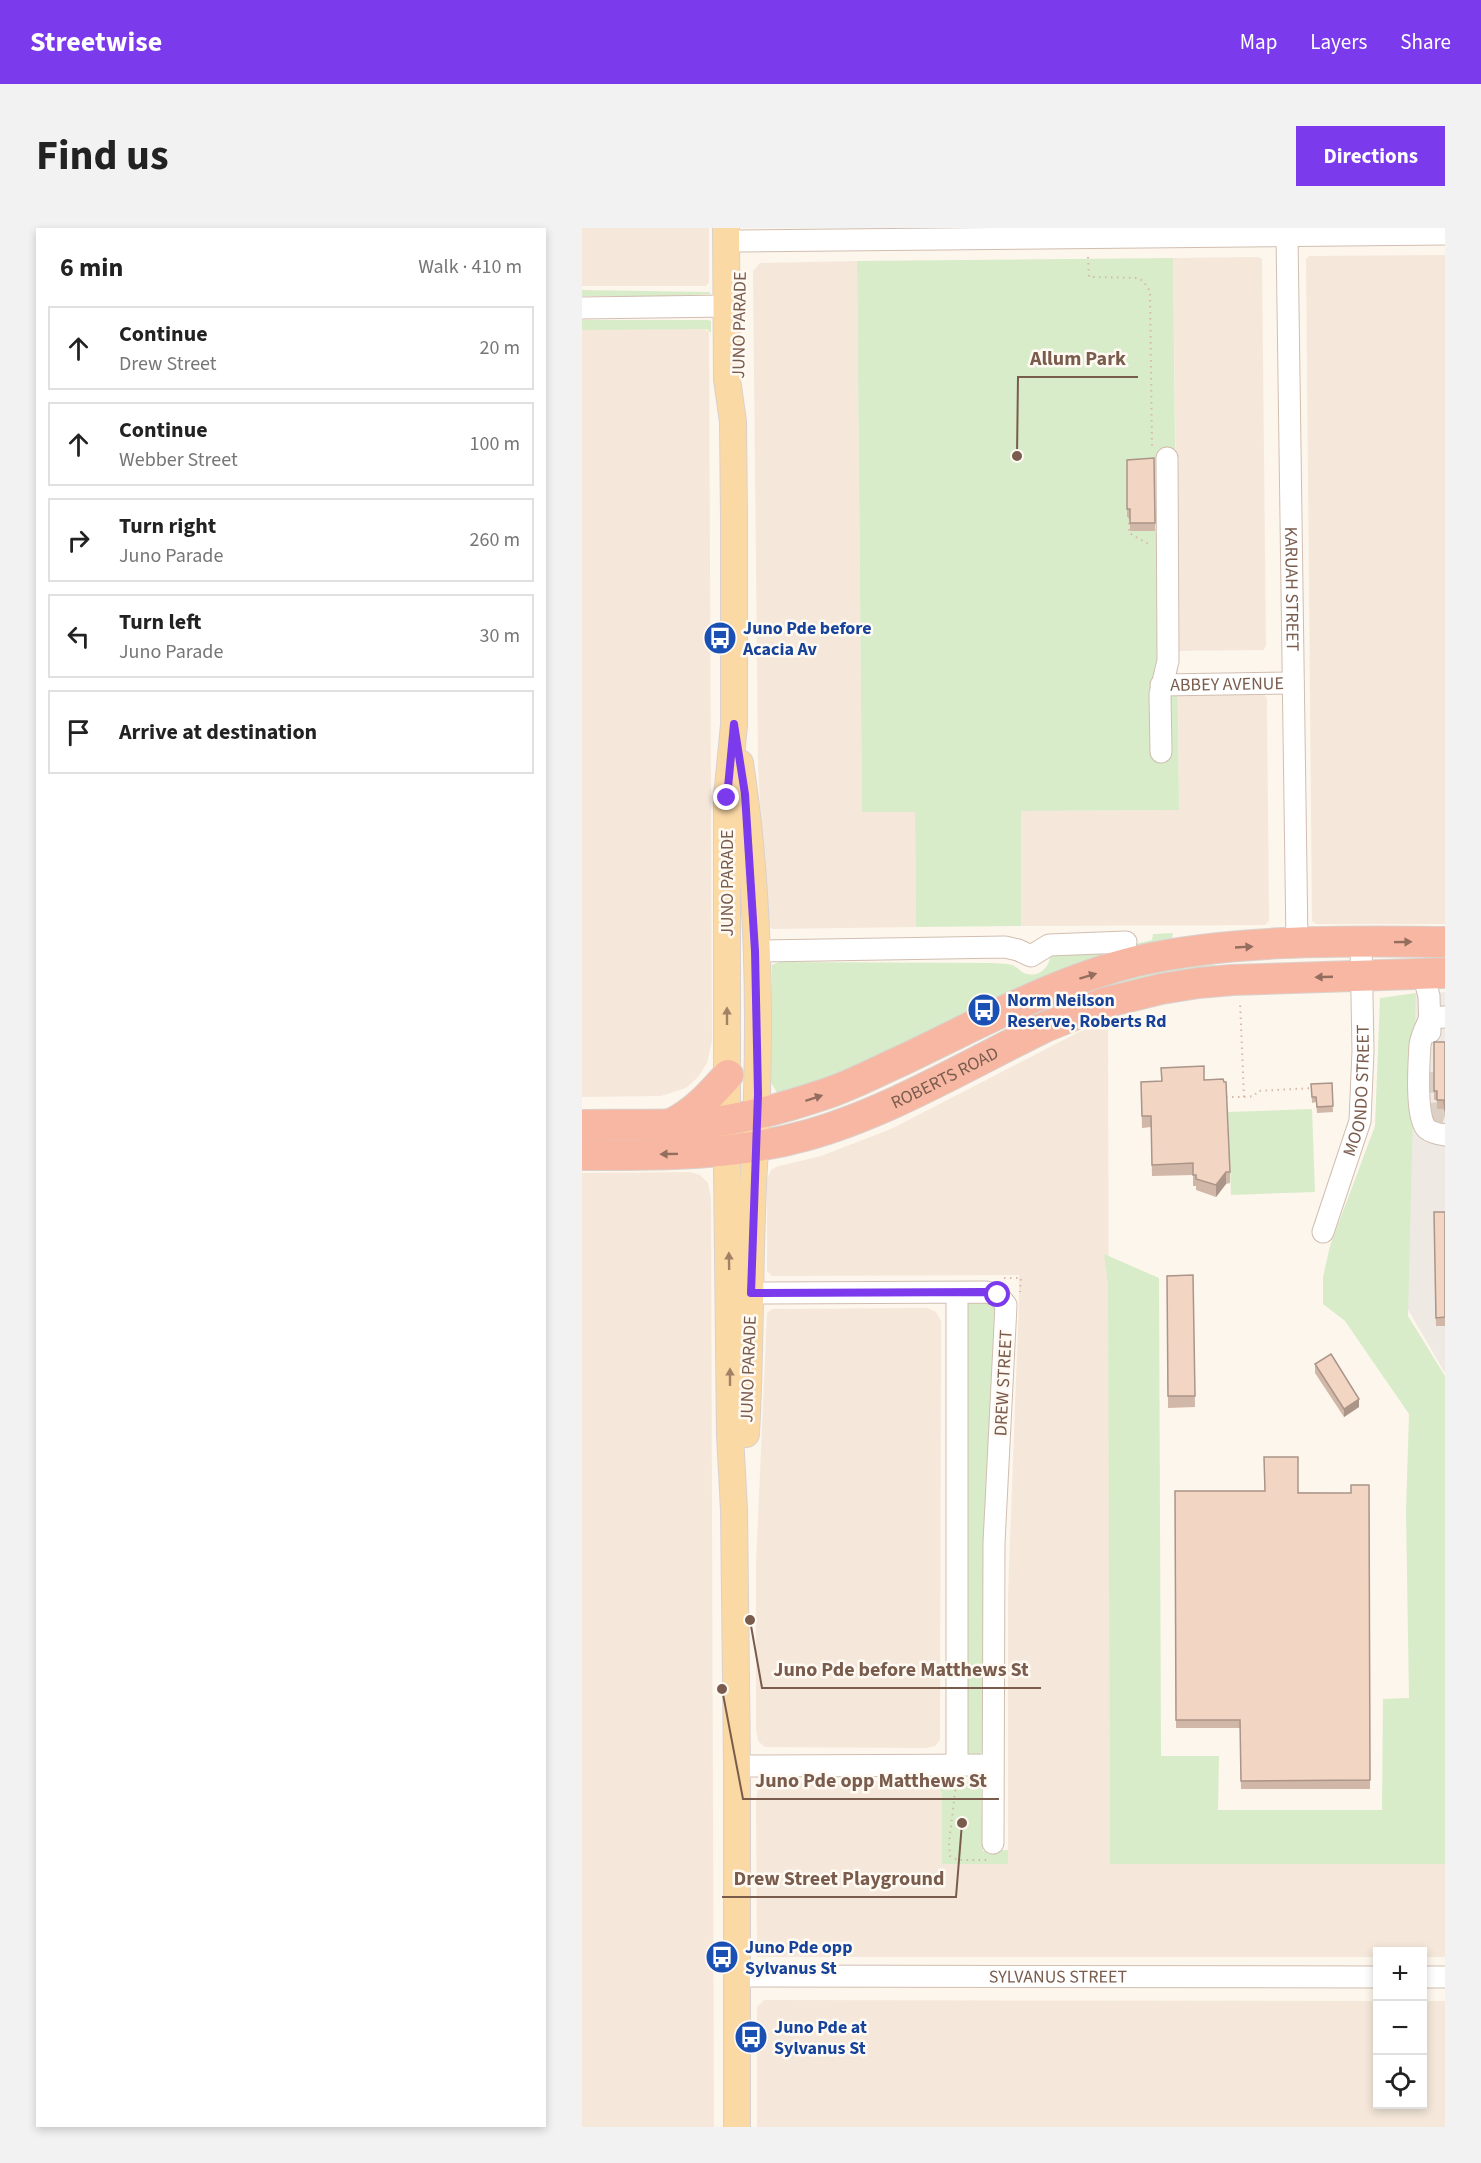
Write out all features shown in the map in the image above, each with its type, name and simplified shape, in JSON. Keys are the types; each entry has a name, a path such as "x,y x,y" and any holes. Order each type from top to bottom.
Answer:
{"highway":[{"name":"ROBERTS ROAD","path":"582,1125 673,1124 728,1120 804,1101 848,1085 1070,981 1136,961 1186,952 1297,944 1445,942"},
{"name":"ROBERTS ROAD","path":"582,1155 684,1154 742,1149 803,1137 860,1118 1045,1026 1104,1004 1161,989 1232,980 1434,973"},
{"path":"673,1124 695,1110 728,1075"}],"main road":[{"name":"JUNO PARADE","path":"734,1509 746,1433 751,1293 742,1149 728,1120 727,798 734,724 733,422 727,379 726,306 735,232"},
{"name":"JUNO PARADE","path":"733,422 740,380 735,232"},
{"name":"JUNO PARADE","path":"734,724 745,794 755,951 757,1114 742,1149 730,1434 734,1509 737,1766 736,2127"}],"street":[{"path":"735,232 1287,236 1445,234"},
{"name":"KARUAH STREET","path":"1287,236 1297,944"},
{"path":"582,308 726,306"},
{"path":"1160,455 1168,556 1168,661 1161,685 1161,752"},
{"name":"ABBEY AVENUE","path":"1161,685 1293,683"},
{"path":"755,951 1005,947 1031,956 1049,945 1126,942"},
{"name":"MOONDO STREET","path":"1323,1232 1360,1121 1363,1051 1361,943"},
{"path":"1429,1072 1437,1018 1429,996 1434,973"},
{"path":"1437,1018 1420,1043 1419,1113 1426,1129 1445,1135"},
{"name":"DREW STREET","path":"957,1293 993,1292 1003,1299 1006,1310 994,1543 993,1850"},
{"path":"751,1293 957,1293 957,1772"},
{"path":"737,1766 957,1772 992,1765"},
{"name":"SYLVANUS STREET","path":"737,1976 1373,1977"},
{"path":"1427,1977 1445,1977"}],"path":[{"path":"1088,257 1089,277 1138,278 1150,291 1160,455"},
{"path":"1129,518 1129,532 1168,556"},
{"path":"1240,995 1244,1097"},
{"path":"1224,1097 1254,1096 1258,1091 1315,1088"},
{"path":"957,1772 949,1843 950,1856 954,1859 978,1861 993,1850"}],"shaded area":[{"path":"582,228 709,228 709,282 706,286 582,286"},
{"path":"1445,255 1445,924 1316,924 1312,921 1306,259 1309,256"},
{"path":"1258,257 1262,259 1266,646 1263,650 1178,651 1173,258"},
{"path":"857,261 862,812 915,812 916,927 772,929 766,924 758,764 753,271 760,263"},
{"path":"582,329 705,329 709,332 712,1041 707,1063 698,1077 686,1088 661,1096 582,1097"},
{"path":"1263,693 1267,698 1269,921 1265,925 1021,926 1021,811 1179,810 1178,694"},
{"path":"1445,992 1445,1373 1406,1306 1416,993"},
{"path":"1108,1021 1110,1864 1445,1864 1445,1957 1427,1957 1427,1947 1373,1947 1373,1957 757,1957 756,1800 758,1788 765,1782 930,1781 939,1786 942,1795 942,1864 1008,1863 1008,1594 1019,1300 1019,1275 772,1276 767,1271 767,1180 769,1174 772,1169 779,1166 821,1156 891,1129 1079,1032"},
{"path":"690,1172 700,1175 708,1183 711,1198 714,2127 582,2127 582,1173"},
{"path":"927,1308 936,1312 941,1321 940,1740 935,1746 926,1748 765,1747 758,1741 756,1730 756,1563 767,1313 772,1309"},
{"path":"764,2000 1373,2001 1373,2109 1427,2109 1427,2001 1445,2001 1445,2127 757,2127 757,2007"}],"green space":[{"path":"1173,258 1179,810 1021,811 1021,926 916,927 915,812 862,812 857,261"},
{"path":"582,290 710,292 710,294 582,296"},
{"path":"582,320 708,320 711,321 711,333 707,329 582,330"},
{"path":"1173,933 1171,943 853,1070 778,1094 771,1083 772,965 779,962 992,963 1012,965 1024,973 1034,975 1046,968 1051,954 1094,954 1152,940 1153,934"},
{"path":"1215,965 1216,970 1008,1030 1005,1022 1092,986 1179,966"},
{"path":"1416,993 1408,1316 1445,1376 1445,1864 1110,1864 1108,1284 1104,1254 1159,1278 1161,1756 1219,1756 1218,1810 1382,1810 1383,1699 1409,1698 1406,1511 1409,1414 1345,1321 1323,1304 1323,1277 1330,1246 1375,1126 1380,998"},
{"path":"1312,1109 1315,1192 1231,1195 1228,1112"},
{"path":"980,1299 995,1305 983,1751 978,1756 965,1751 967,1302"},
{"path":"930,1781 979,1782 981,1785 983,1851 1008,1850 1008,1864 942,1864 942,1795 939,1786"}],"building":[{"path":"1154,458 1155,523 1130,523 1130,509 1127,509 1127,460"},
{"path":"1434,1042 1445,1042 1445,1111 1444,1100 1437,1100 1437,1091 1434,1091"},
{"path":"1204,1066 1204,1080 1223,1079 1226,1082 1230,1172 1226,1172 1216,1185 1196,1179 1196,1175 1193,1175 1193,1163 1152,1165 1151,1116 1142,1116 1141,1082 1162,1081 1161,1068"},
{"path":"1332,1083 1333,1106 1317,1107 1316,1097 1312,1097 1311,1084"},
{"path":"1434,1212 1445,1212 1445,1317 1436,1318"},
{"path":"1193,1275 1195,1396 1168,1396 1167,1276"},
{"path":"1331,1354 1359,1399 1344,1409 1315,1364"},
{"path":"1264,1457 1298,1457 1298,1493 1351,1493 1351,1485 1369,1485 1370,1780 1241,1781 1240,1720 1176,1720 1175,1491 1265,1491"}],"tunnel":[{"path":"1429,1072 1431,1106 1434,1111 1445,1114"}],"place":[{"name":"Allum Park","path":"1017,456"},
{"name":"Juno Pde before Acacia Av","path":"720,638"},
{"name":"Norm Neilson Reserve, Roberts Rd","path":"984,1010"},
{"name":"Juno Pde before Matthews St","path":"750,1620"},
{"name":"Juno Pde opp Matthews St","path":"722,1689"},
{"name":"Drew Street Playground","path":"962,1823"},
{"name":"Juno Pde opp Sylvanus St","path":"722,1957"},
{"name":"Juno Pde at Sylvanus St","path":"751,2037"}],"route":[{"path":"727,798 734,724 745,794 755,951 758,1094 751,1293 993,1292 998,1295"}]}
